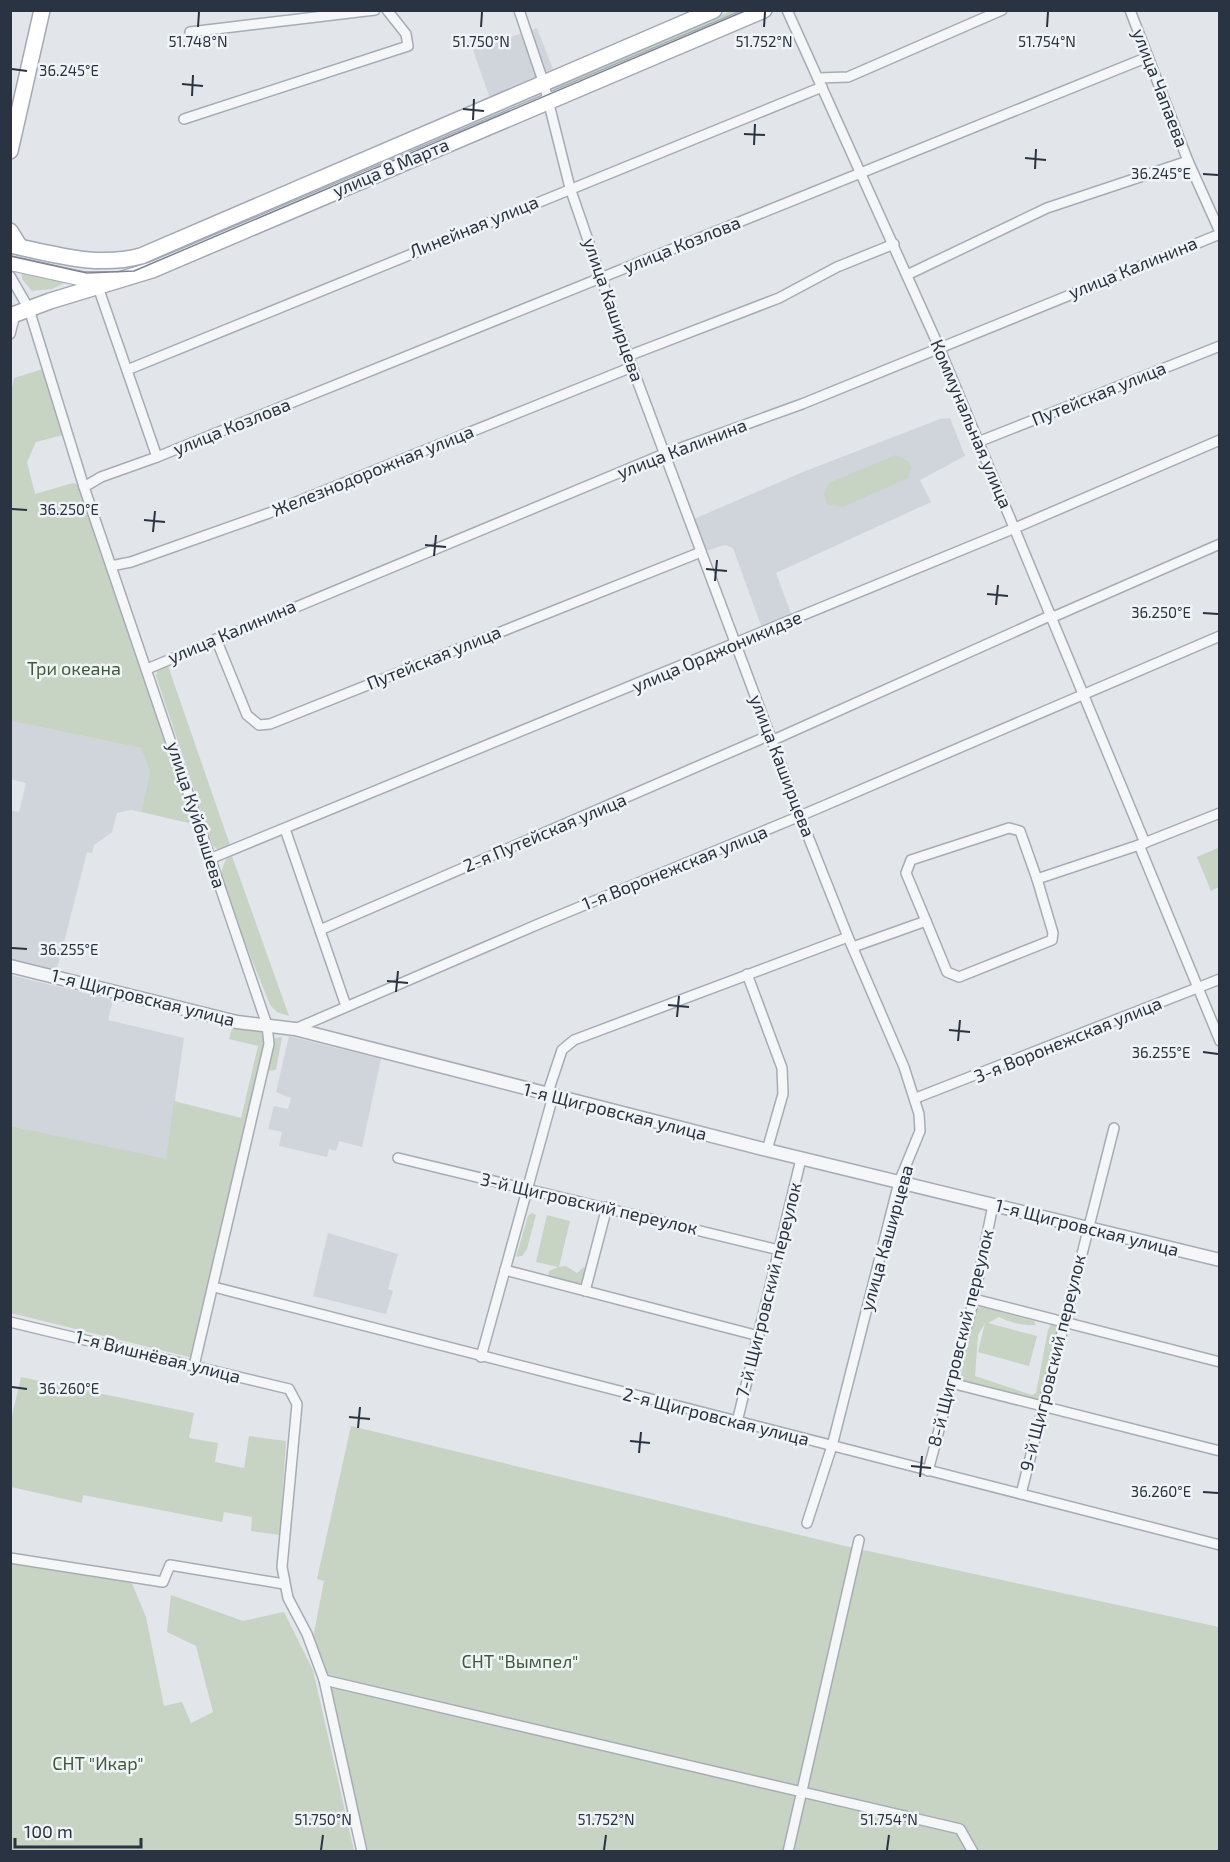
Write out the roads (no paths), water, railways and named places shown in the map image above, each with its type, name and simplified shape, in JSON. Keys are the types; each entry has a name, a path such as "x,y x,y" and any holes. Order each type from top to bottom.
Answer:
{"main road":[{"path":"10,151 42,10"},
{"name":"улица 8 Марта","path":"15,246 86,260 121,261 141,256 714,10"},
{"name":"улица 8 Марта","path":"10,263 83,279 127,279 764,10"},
{"path":"10,231 15,246"},
{"path":"18,313 127,279"}],"street":[{"path":"190,32 375,10"},
{"name":"улица Каширцева","path":"519,10 544,84 570,188 632,367 800,816 916,1098 920,1131 899,1182 831,1446 807,1523"},
{"name":"Коммунальная улица","path":"788,10 894,244 1053,616 1220,1041"},
{"name":"Линейная улица","path":"127,370 570,188 820,82 848,77 1002,10"},
{"name":"улица Чапаева","path":"1130,10 1188,161 1220,233"},
{"path":"184,119 408,46 406,34 390,14"},
{"name":"улица Козлова","path":"84,488 101,477 158,457 1148,57"},
{"path":"907,275 1047,208 1188,161"},
{"name":"улица Калинина","path":"147,669 664,454 802,404 1220,233"},
{"path":"628,356 780,298 837,267 894,244"},
{"name":"улица Куйбышева","path":"10,276 18,313 84,488 212,858 267,1025 269,1044 194,1366"},
{"path":"98,287 158,457"},
{"path":"10,334 18,313"},
{"name":"Путейская улица","path":"978,442 1220,346"},
{"name":"Железнодорожная улица","path":"111,566 131,562 269,513 632,367"},
{"name":"улица Орджоникидзе","path":"212,858 1015,528 1220,440"},
{"name":"2-я Путейская улица","path":"320,930 1220,544"},
{"name":"Путейская улица","path":"216,639 247,716 252,722 264,725 701,552"},
{"name":"1-я Воронежская улица","path":"295,1029 1220,636"},
{"path":"1036,879 1142,844 1220,813"},
{"path":"1010,828 1020,831 1053,933 1052,940 959,976 947,972 926,921 906,873 911,860 1010,828"},
{"path":"285,829 346,1006"},
{"path":"853,947 926,921"},
{"path":"481,1357 528,1190 562,1050 574,1040 848,937"},
{"name":"1-я Щигровская улица","path":"10,966 237,1022 295,1029 801,1159 1220,1260"},
{"path":"747,974 782,1068 784,1081 767,1150"},
{"name":"3-я Воронежская улица","path":"916,1098 1220,979"},
{"name":"9-й Щигровский переулок","path":"1021,1494 1114,1128"},
{"name":"3-й Щигровский переулок","path":"398,1158 779,1250"},
{"name":"7-й Щигровский переулок","path":"737,1422 801,1159"},
{"name":"8-й Щигровский переулок","path":"928,1471 974,1299 993,1205"},
{"path":"585,1291 607,1207"},
{"path":"505,1270 759,1336"},
{"name":"2-я Щигровская улица","path":"213,1287 1220,1545"},
{"path":"974,1299 1220,1362"},
{"name":"1-я Вишнёвая улица","path":"10,1322 289,1389 297,1404 282,1567 284,1584"},
{"path":"951,1383 1220,1451"},
{"path":"788,1851 859,1540"},
{"path":"10,1558 162,1582 170,1565 284,1584 288,1598 307,1634 324,1680 362,1851"},
{"path":"324,1680 960,1829 972,1851"}],"tram line":[{"path":"10,256 87,273 134,271 747,10"}],"park label":[{"name":"Три океана","path":"74,669"},
{"name":"СНТ \"Вымпел\"","path":"520,1662"},
{"name":"СНТ \"Икар\"","path":"98,1764"}]}
